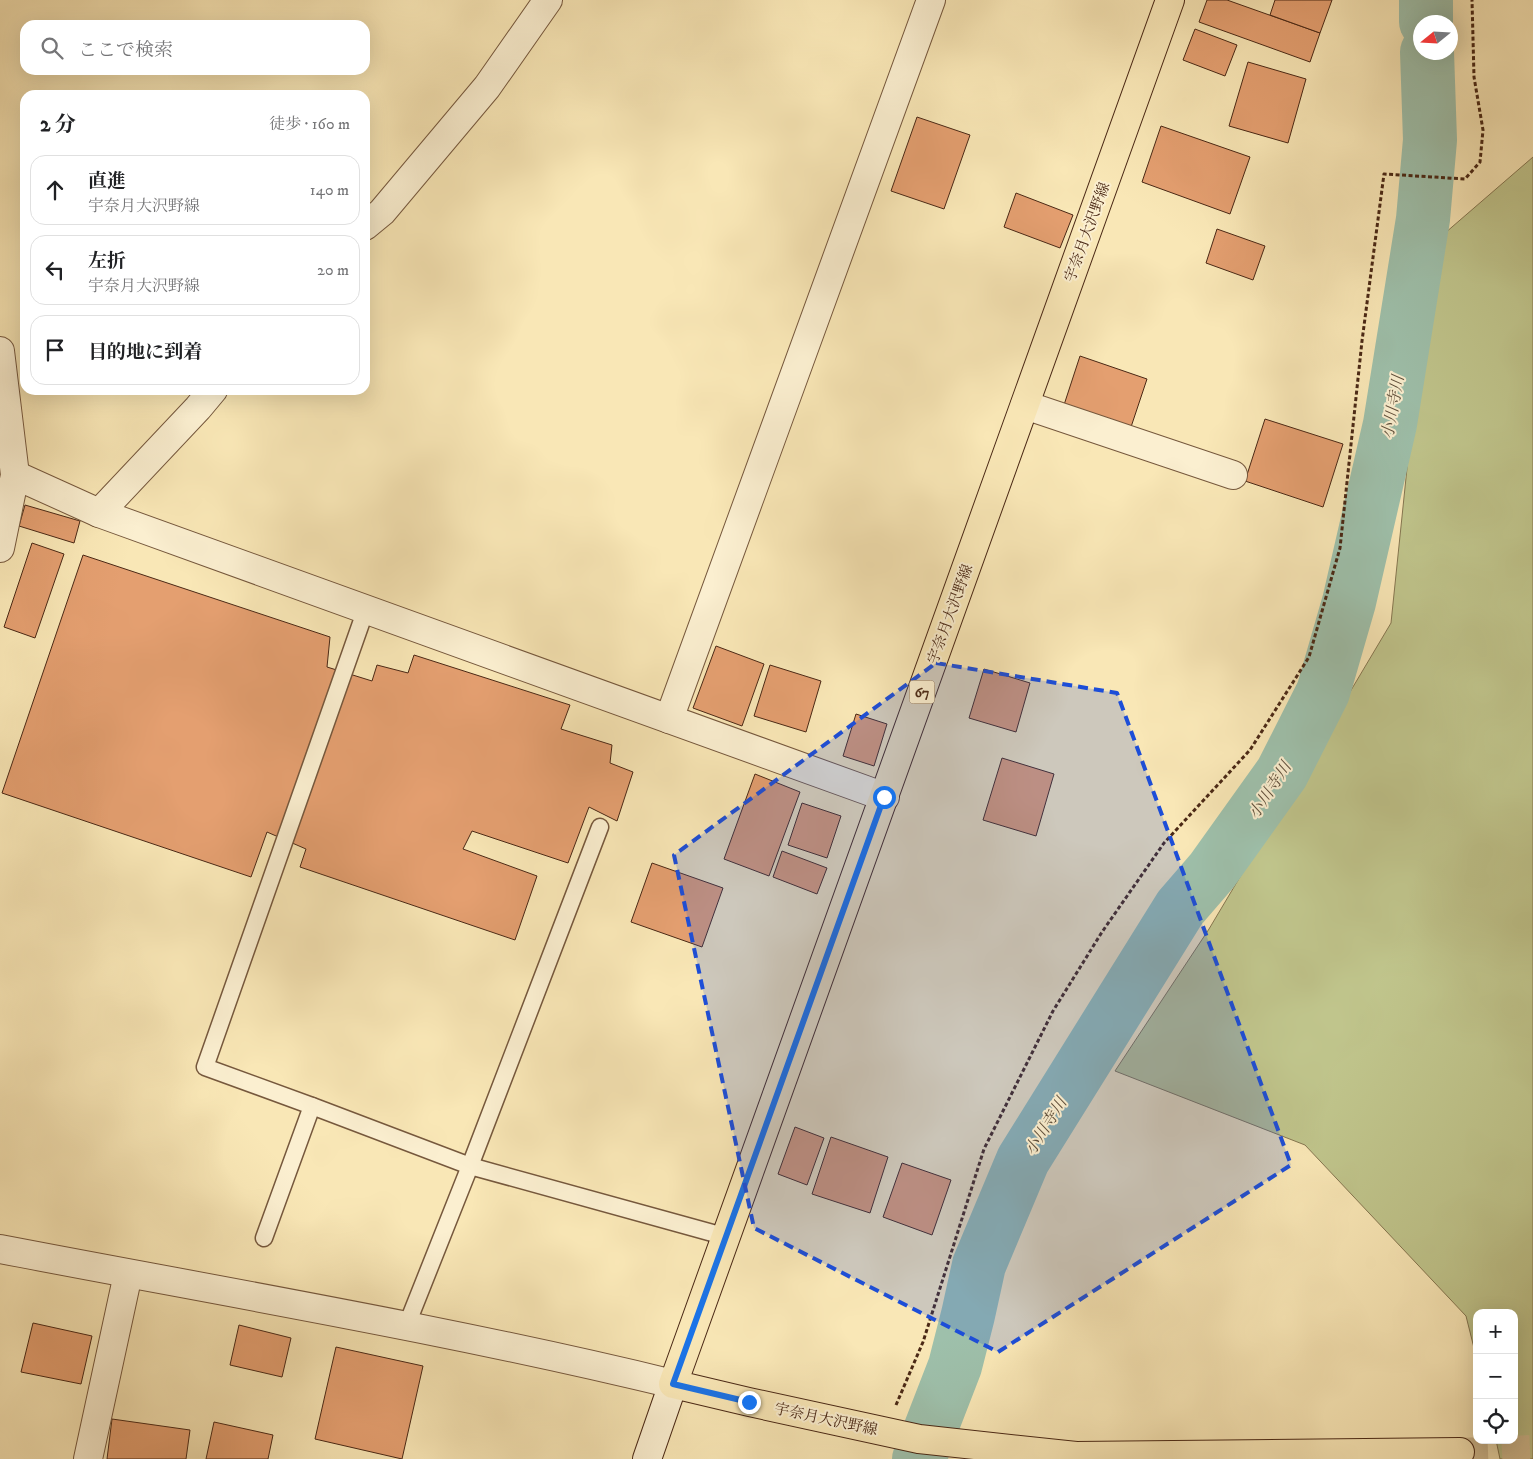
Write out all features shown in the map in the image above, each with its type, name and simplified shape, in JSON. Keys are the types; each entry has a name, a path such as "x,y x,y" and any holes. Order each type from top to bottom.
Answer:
{"main road":[{"name":"宇奈月大沢野線","path":"1170,0 673,1384 919,1439 1076,1456 1460,1452"}],"street":[{"path":"370,222 382,212 487,87 548,0"},
{"path":"670,719 930,0"},
{"path":"0,351 15,476 0,548"},
{"path":"99,513 209,395"},
{"path":"1025,405 1233,475"},
{"path":"15,476 99,513 884,797"},
{"path":"0,1249 406,1327 594,1365 673,1384 647,1459"},
{"path":"88,1459 128,1274"}],"lane":[{"path":"366,609 205,1067 470,1166 727,1236"},
{"path":"406,1327 600,827"},
{"path":"264,1238 312,1106"}],"path":[{"path":"885,1432 923,1342 984,1149 1053,1010 1102,932 1164,843 1250,750 1309,657 1340,548 1362,341 1384,174 1465,179 1480,162 1483,130 1474,77 1472,0"}],"highlighted area":[{"path":"936,663 1117,693 1291,1165 998,1352 754,1228 674,855"}],"green space":[{"path":"1533,157 1533,1459 1500,1459 1497,1444 1518,1444 1518,1309 1473,1309 1473,1344 1466,1316 1305,1145 1115,1071 1209,929 1391,623 1430,246"}],"building":[{"path":"1207,0 1227,0 1320,33 1310,62 1199,22"},
{"path":"1275,0 1332,0 1320,33 1270,15"},
{"path":"1195,29 1237,45 1225,76 1183,60"},
{"path":"1248,62 1306,79 1288,143 1229,126"},
{"path":"917,117 970,135 944,209 891,191"},
{"path":"1161,126 1250,157 1230,214 1142,182"},
{"path":"1016,193 1073,215 1060,248 1004,227"},
{"path":"1217,229 1265,246 1253,280 1206,263"},
{"path":"1080,356 1147,379 1130,430 1063,408"},
{"path":"1265,419 1343,444 1323,507 1245,481"},
{"path":"25,505 80,521 74,543 19,526"},
{"path":"32,543 64,554 35,638 4,627"},
{"path":"83,555 330,637 327,667 372,681 377,665 408,673 414,655 570,705 561,729 612,745 610,763 633,772 617,821 589,807 568,863 472,831 463,849 537,876 515,940 300,867 306,849 267,832 251,877 2,793"},
{"path":"716,646 764,664 742,726 693,708"},
{"path":"770,665 821,681 806,732 754,716"},
{"path":"984,669 1030,683 1016,732 969,718"},
{"path":"856,714 887,724 874,766 843,756"},
{"path":"1002,758 1054,774 1036,836 983,820"},
{"path":"755,774 800,792 769,876 724,859"},
{"path":"802,803 841,816 827,858 788,845"},
{"path":"782,851 827,868 817,894 773,877"},
{"path":"652,863 723,888 702,947 631,922"},
{"path":"795,1127 824,1138 807,1185 778,1174"},
{"path":"831,1137 888,1157 870,1213 812,1194"},
{"path":"902,1163 951,1180 932,1235 883,1217"},
{"path":"33,1323 92,1336 81,1384 21,1372"},
{"path":"239,1325 291,1338 282,1377 230,1365"},
{"path":"336,1347 423,1366 402,1459 315,1439"},
{"path":"112,1419 190,1430 186,1459 107,1459"},
{"path":"214,1422 273,1435 268,1459 206,1459"}],"waterway":[{"name":"小川寺川","path":"1426,0 1426,15"},
{"name":"小川寺川","path":"919,1459 955,1366 979,1265 1023,1160 1180,908 1212,871 1282,773 1323,692 1349,602 1390,424 1423,219 1430,140 1427,60"}],"tunnel":[{"path":"1460,1452 1533,1449"}],"route":[{"path":"749,1402 673,1384 884,797"}]}
